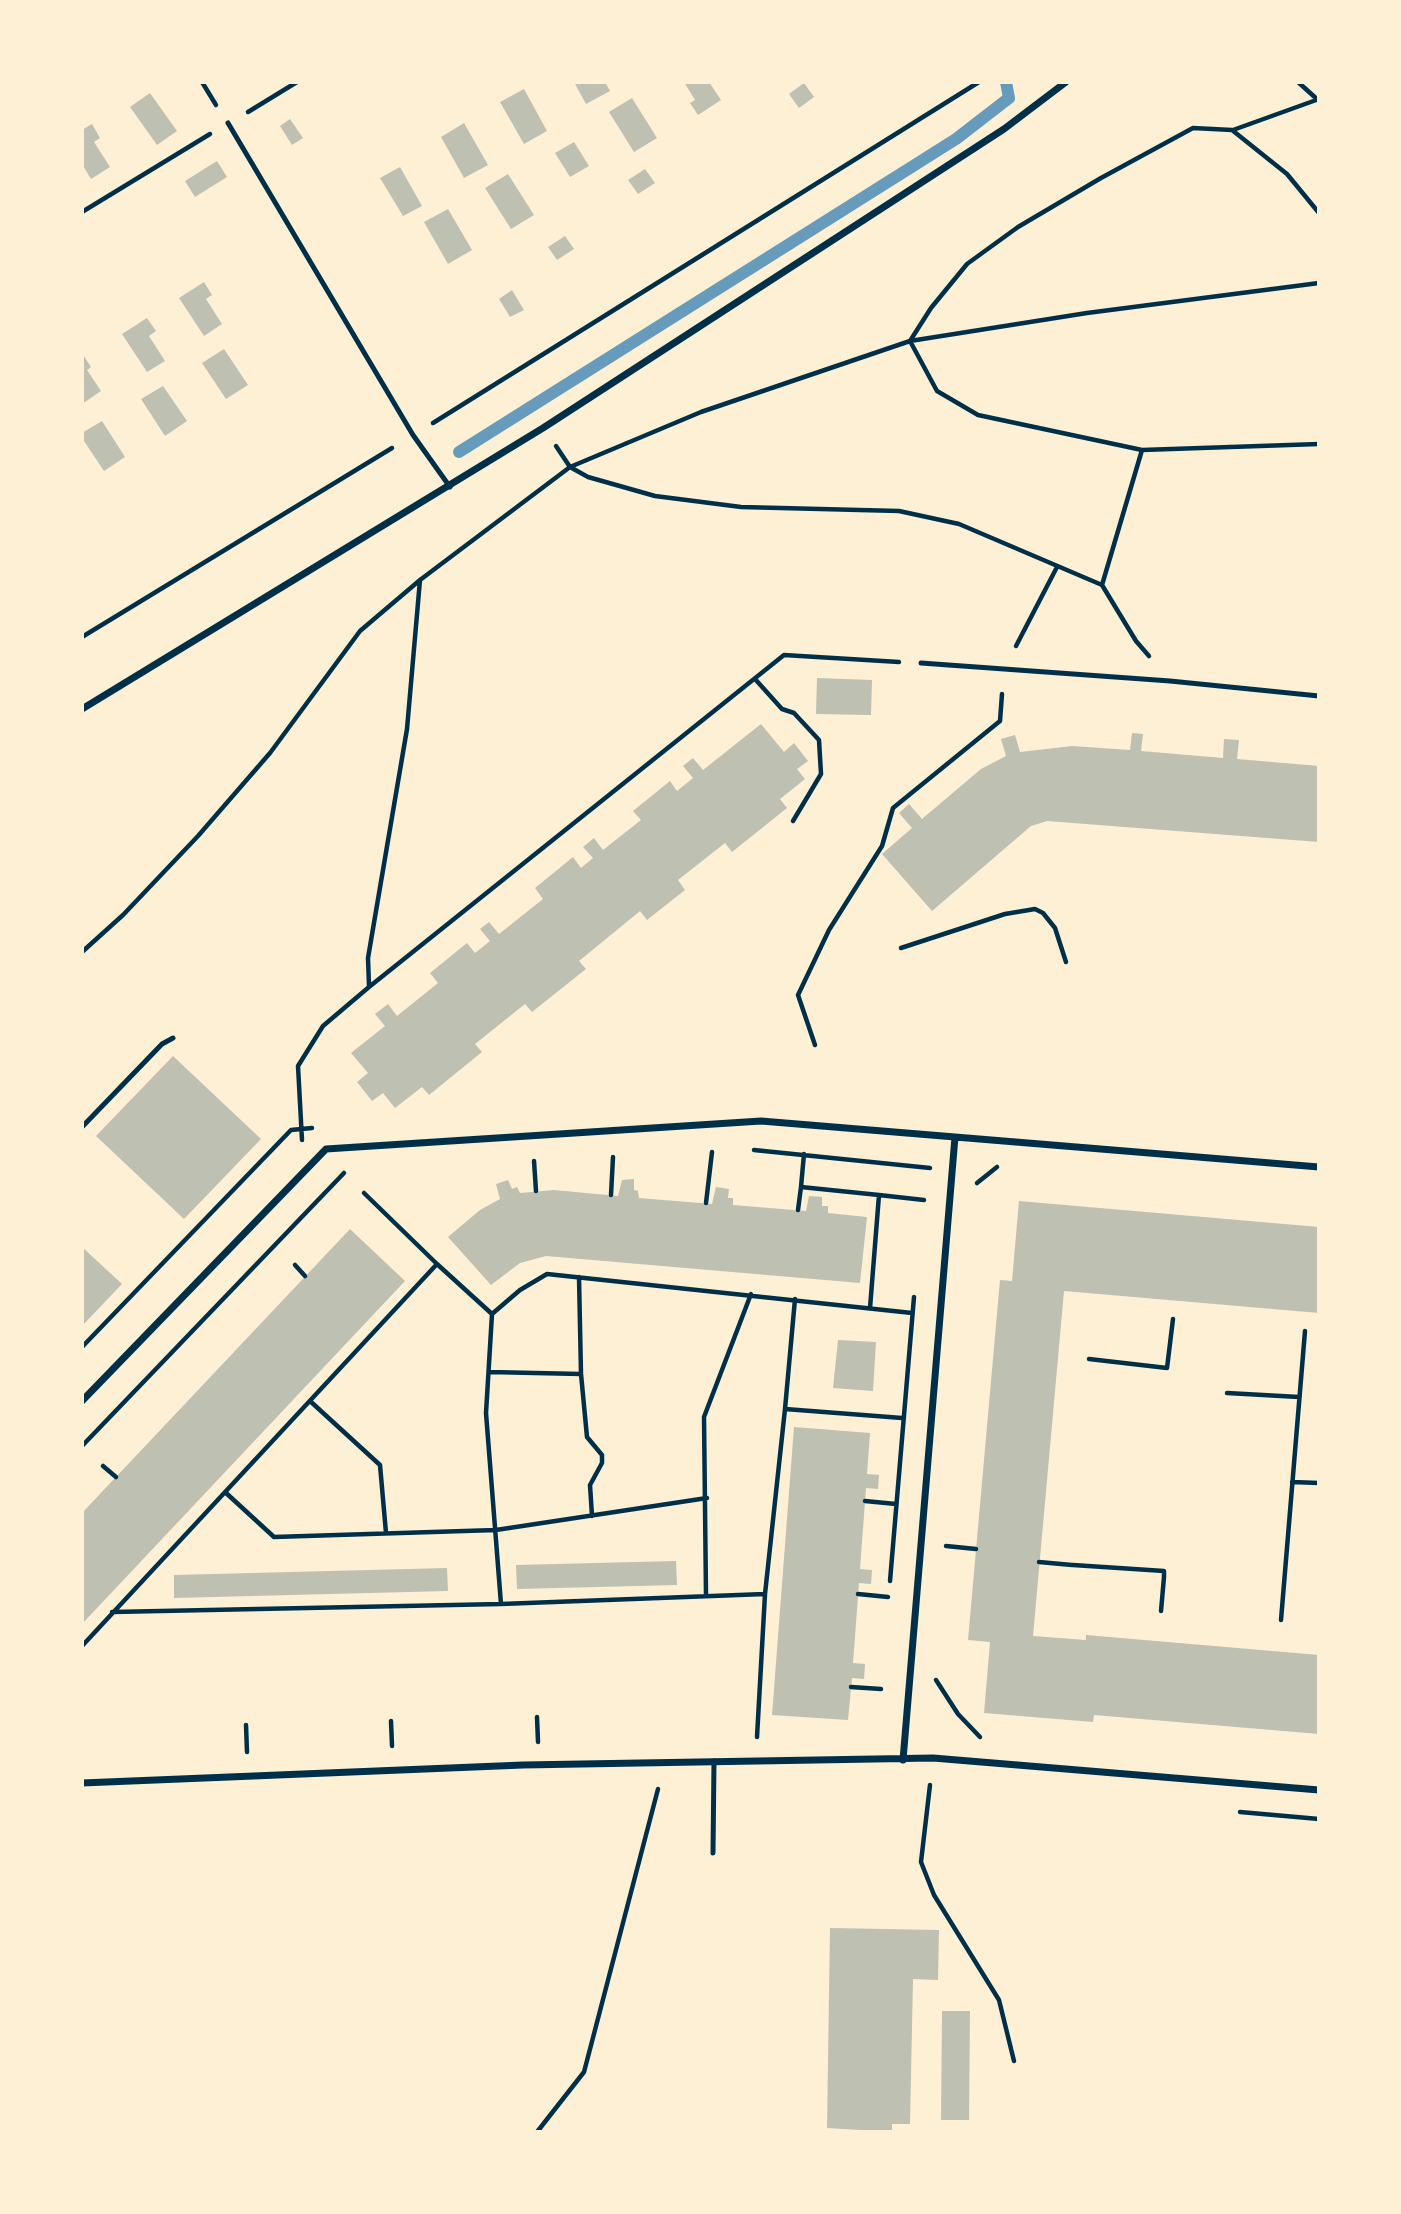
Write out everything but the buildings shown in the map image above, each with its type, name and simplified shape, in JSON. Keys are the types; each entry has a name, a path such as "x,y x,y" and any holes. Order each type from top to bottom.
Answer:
{"street":[{"path":"82,709 543,428 1003,129 1066,82"},
{"path":"82,1401 326,1149 749,1122 1319,1167"},
{"path":"903,1760 955,1137"},
{"path":"82,1783 523,1765 933,1758 1319,1790"}],"lane":[{"path":"228,123 413,435 450,487"},
{"path":"921,663 1170,681 1319,696"},
{"path":"82,1127 162,1044 173,1038"},
{"path":"713,1853 715,1761"}],"path":[{"path":"82,212 297,82"},
{"path":"910,341 931,308 967,264 1018,227 1193,128 1232,130 1318,100 1298,82"},
{"path":"82,636 413,435 979,83"},
{"path":"1232,130 1287,174 1319,212"},
{"path":"82,952 123,915 198,836 270,753 360,631 420,580 570,467 701,412 910,341 1087,313 1319,283"},
{"path":"910,341 937,391 978,415 1142,450 1319,444"},
{"path":"543,428 570,467 588,477 655,496 741,506 900,511 959,524 1102,585 1136,640 1170,681"},
{"path":"1102,585 1142,450"},
{"path":"815,1045 798,995 829,930 882,846 893,808 1000,721 1004,670 1057,567"},
{"path":"369,987 368,958 407,729 420,580"},
{"path":"309,1165 299,1129 298,1066 323,1026 369,987 784,656 921,663"},
{"path":"755,679 782,709 794,713 819,740 821,774 793,821"},
{"path":"901,948 1005,914 1035,909 1043,913 1055,928 1066,962"},
{"path":"82,1347 283,1138 291,1130 299,1129"},
{"path":"747,1150 986,1175"},
{"path":"699,1153 724,1151"},
{"path":"706,1203 712,1152"},
{"path":"798,1210 804,1154"},
{"path":"611,1195 613,1157"},
{"path":"600,1158 625,1157"},
{"path":"520,1162 547,1160"},
{"path":"534,1161 536,1191"},
{"path":"975,1196 976,1183 995,1167 1002,1166"},
{"path":"82,1446 346,1171"},
{"path":"801,1187 924,1200"},
{"path":"364,1193 492,1314"},
{"path":"870,1308 879,1195"},
{"path":"82,1646 438,1264"},
{"path":"295,1265 305,1276"},
{"path":"492,1314 547,1273 912,1313"},
{"path":"579,1276 581,1374 587,1437 602,1455 602,1463 590,1485 592,1516"},
{"path":"706,1596 704,1417 751,1294"},
{"path":"757,1738 765,1594 795,1299"},
{"path":"492,1314 486,1413 501,1604"},
{"path":"1089,1359 1167,1368 1173,1319"},
{"path":"1281,1620 1305,1331"},
{"path":"489,1372 581,1374"},
{"path":"1227,1393 1299,1397"},
{"path":"310,1401 380,1465 386,1533"},
{"path":"785,1409 902,1418"},
{"path":"103,1466 116,1478"},
{"path":"1292,1482 1319,1483"},
{"path":"225,1492 274,1537 496,1530 707,1498"},
{"path":"865,1501 896,1504"},
{"path":"1039,1562 1164,1571 1161,1611"},
{"path":"112,1612 501,1604 765,1594"},
{"path":"858,1594 888,1597"},
{"path":"936,1680 958,1714 980,1737"},
{"path":"851,1687 881,1689"},
{"path":"537,1717 538,1746"},
{"path":"391,1721 393,1750"},
{"path":"246,1725 247,1753"},
{"path":"930,1784 921,1862 934,1895 998,2000 1014,2060"},
{"path":"537,2132 584,2072 658,1789"}],"waterway":[{"path":"459,452 956,139 1009,98 1006,82"}]}
